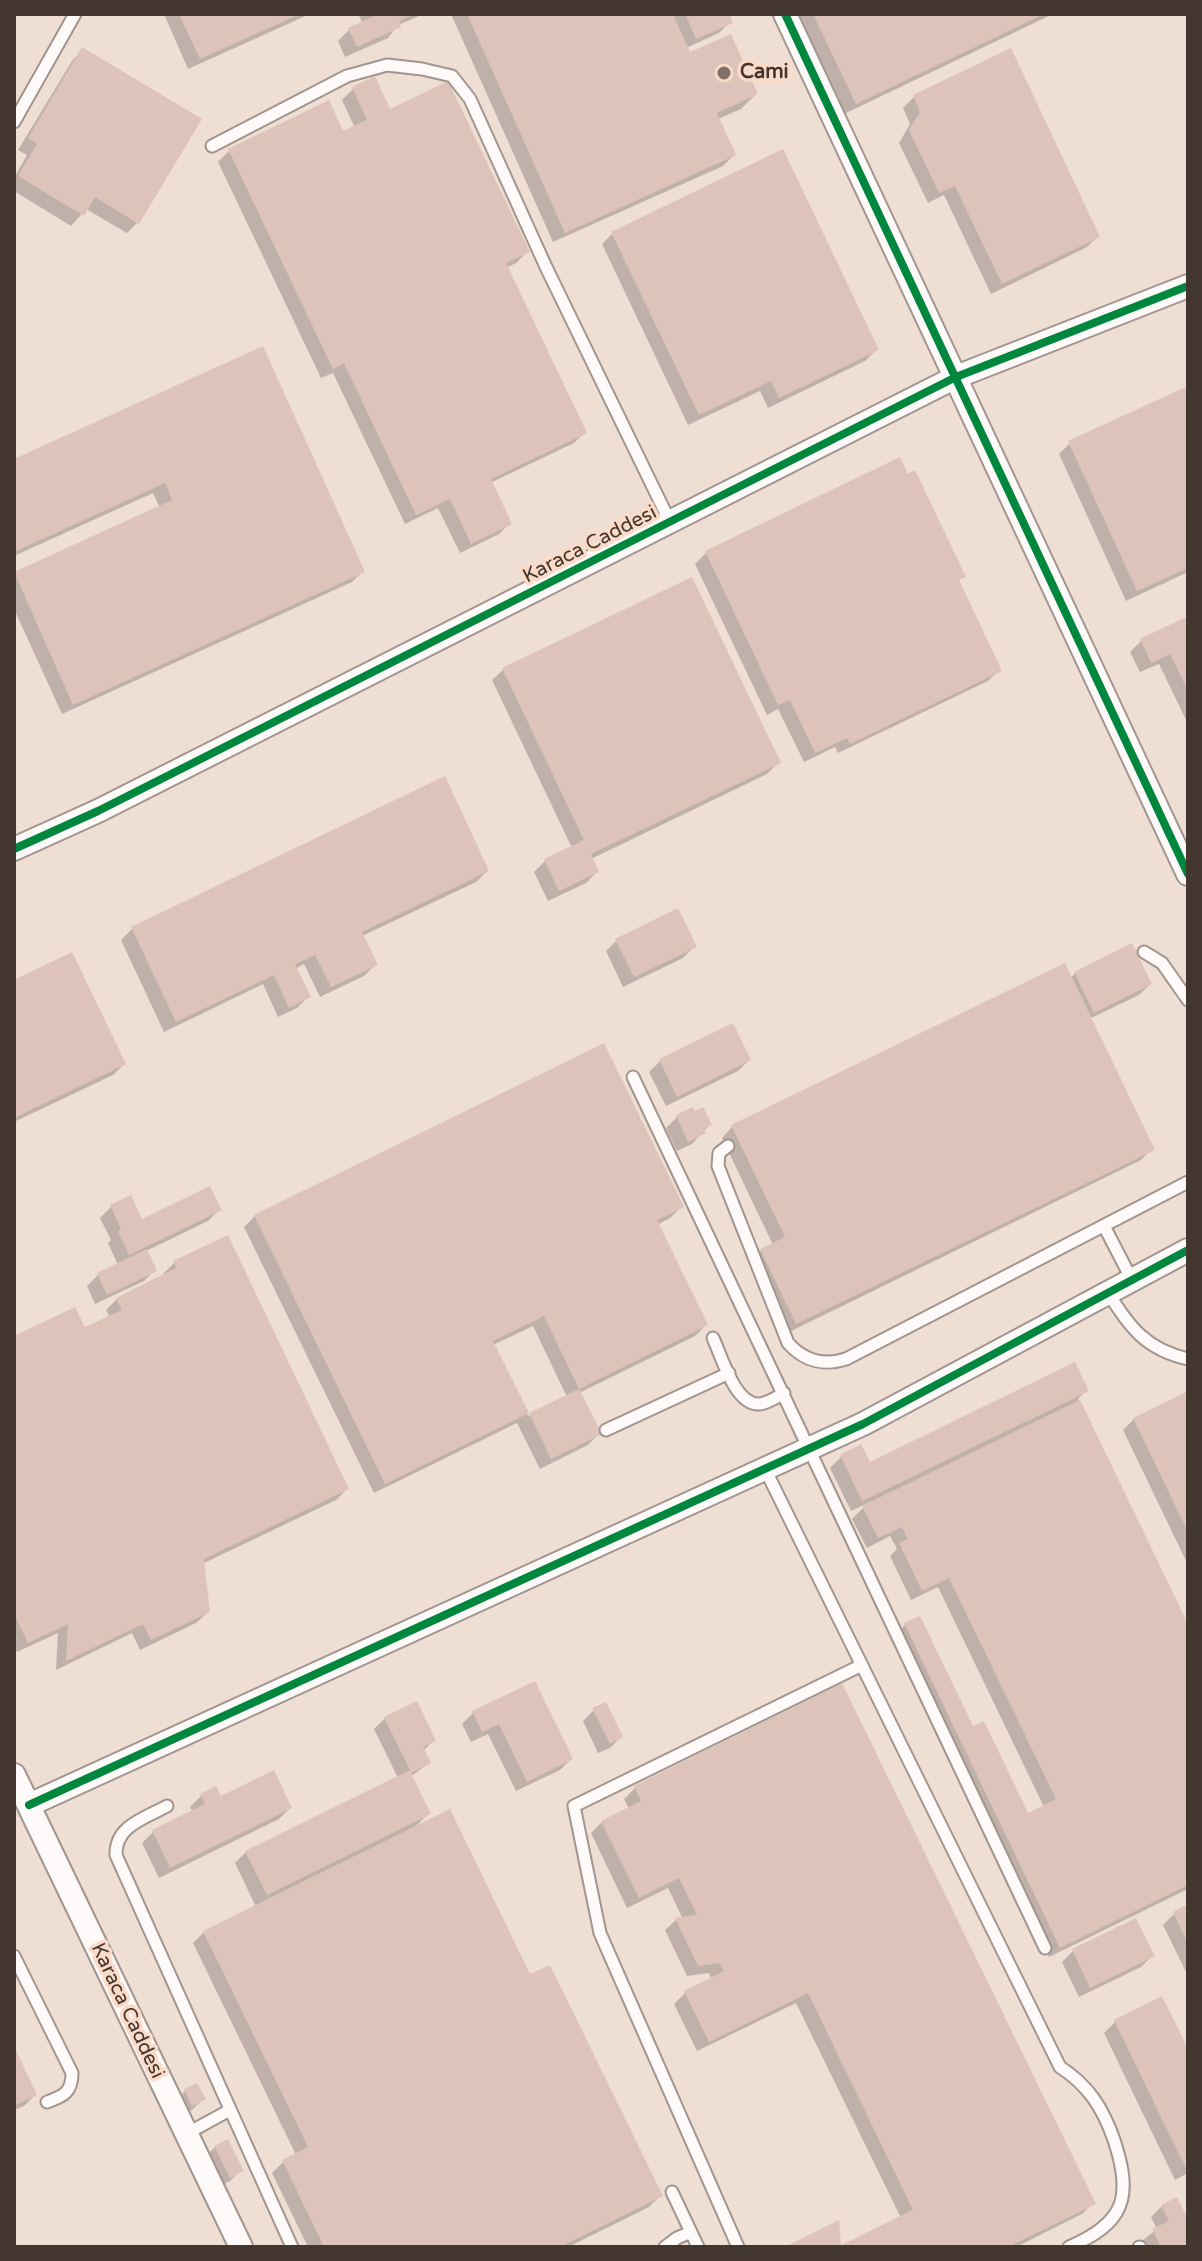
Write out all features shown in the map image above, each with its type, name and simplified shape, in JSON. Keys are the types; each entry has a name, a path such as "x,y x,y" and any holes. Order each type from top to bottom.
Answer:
{"street":[{"path":"785,14 1188,874"},
{"name":"Karaca Caddesi","path":"14,849 98,811 956,377 1188,286"},
{"path":"29,1805 766,1471 863,1424 1188,1250"},
{"name":"Karaca Caddesi","path":"14,1775 241,2247"}],"lane":[{"path":"14,122 75,14"},
{"path":"212,146 347,76 387,65 452,76 470,99 546,267 670,522"},
{"path":"1144,952 1162,963 1188,1000"},
{"path":"633,1077 1045,1948"},
{"path":"728,1146 719,1153 718,1166 788,1343 800,1354 817,1362 846,1359 1188,1182"},
{"path":"1104,1226 1132,1280"},
{"path":"1108,1293 1141,1338 1163,1351 1188,1359"},
{"path":"713,1338 741,1397 764,1404 784,1393"},
{"path":"606,1430 729,1373"},
{"path":"766,1471 1060,2067 1090,2092 1107,2119 1124,2170 1122,2197 1104,2228 1069,2247"},
{"path":"738,2247 600,1933 574,1806 862,1665"},
{"path":"167,1806 122,1832 116,1855 292,2247"},
{"path":"14,1956 72,2073 71,2086 66,2095 47,2102"},
{"path":"186,2134 230,2110"},
{"path":"672,2192 698,2247"},
{"path":"665,2247 691,2232"}],"building":[{"path":"179,14 300,14 200,59"},
{"path":"374,14 414,14 399,21 401,27 357,47 348,28"},
{"path":"467,14 673,14 690,52 731,34 758,94 717,113 736,155 565,233"},
{"path":"685,14 729,14 733,23 696,39"},
{"path":"813,14 1044,14 856,104"},
{"path":"82,47 202,119 139,224 95,197 84,216 18,176 37,144 28,138"},
{"path":"1011,48 1100,237 1002,284 955,186 939,193 909,130 920,112 913,95"},
{"path":"375,76 390,109 448,81 530,252 506,263 587,433 491,479 512,524 471,544 450,499 416,515 344,363 333,369 228,149 329,100 343,131 367,120 352,87"},
{"path":"783,149 879,350 779,398 771,381 699,415 611,232"},
{"path":"263,346 365,572 73,705 14,572 172,500 165,483 14,552 14,459"},
{"path":"1188,386 1188,568 1137,591 1068,441"},
{"path":"900,457 908,474 915,470 966,577 959,580 1002,671 850,744 847,738 815,753 790,700 778,705 705,551"},
{"path":"692,577 781,763 591,854 599,872 559,891 544,859 584,840 502,668"},
{"path":"1188,616 1188,691 1170,654 1151,663 1140,639"},
{"path":"445,776 489,871 362,932 378,965 331,987 315,955 295,964 311,997 289,1008 274,975 176,1022 131,927"},
{"path":"678,908 697,947 634,977 615,939"},
{"path":"1132,943 1152,984 1094,1013 1074,972"},
{"path":"72,952 126,1064 14,1118 14,980"},
{"path":"1065,963 1155,1150 796,1324 760,1249 785,1237 731,1125"},
{"path":"733,1023 751,1060 677,1097 659,1059"},
{"path":"604,1043 684,1207 657,1220 708,1325 579,1389 544,1316 493,1341 529,1413 385,1484 254,1215"},
{"path":"693,1107 695,1111 703,1107 712,1125 703,1129 706,1133 688,1142 676,1115"},
{"path":"210,1186 222,1210 129,1255 110,1205 131,1195 142,1219"},
{"path":"228,1235 349,1489 204,1559 210,1612 151,1640 143,1624 66,1661 68,1624 28,1643 14,1619 14,1336 75,1307 85,1327 122,1310 116,1298 176,1268 173,1261"},
{"path":"147,1249 157,1271 107,1295 97,1273"},
{"path":"1075,1362 1089,1391 862,1501 840,1455 861,1444 870,1462"},
{"path":"579,1389 602,1434 551,1459 529,1413"},
{"path":"1188,1391 1188,1532 1133,1418"},
{"path":"1080,1400 1188,1624 1188,1885 1060,1948 904,1623 920,1616 973,1726 984,1721 1028,1813 1056,1799 949,1578 922,1591 899,1543 908,1539 902,1527 878,1538 862,1506"},
{"path":"535,1681 573,1759 527,1782 499,1724 482,1732 472,1711"},
{"path":"842,1683 1096,2204 1008,2247 785,2247 839,2220 841,2245 913,2210 808,1993 709,2042 684,1991 724,1971 720,1963 698,1966 675,1918 697,1915 679,1878 639,1898 601,1821 641,1801 634,1786"},
{"path":"417,1701 436,1741 423,1747 431,1763 411,1773 431,1814 267,1895 245,1851 410,1770 384,1717"},
{"path":"606,1702 623,1737 610,1744 592,1708"},
{"path":"274,1770 292,1808 170,1868 152,1830 205,1804 200,1794 216,1786 221,1796"},
{"path":"450,1809 530,1974 550,1965 663,2196 560,2247 324,2247 282,2160 308,2147 203,1931"},
{"path":"1188,1904 1188,1944 1173,1912"},
{"path":"1136,1918 1155,1956 1090,1988 1072,1949"},
{"path":"1162,1996 1188,2049 1188,2173 1114,2020"},
{"path":"14,2046 37,2095 14,2106"},
{"path":"197,2083 206,2099 192,2106 184,2089"},
{"path":"228,2139 244,2171 230,2178 214,2146"},
{"path":"1177,2197 1188,2219 1188,2247 1161,2247 1152,2229 1169,2221 1161,2205"}],"cycle path":[{"path":"785,14 1188,874"},
{"path":"14,849 98,811 956,377 1188,286"},
{"path":"29,1805 863,1424 1188,1250"}],"place":[{"name":"Cami","path":"724,73"}]}
